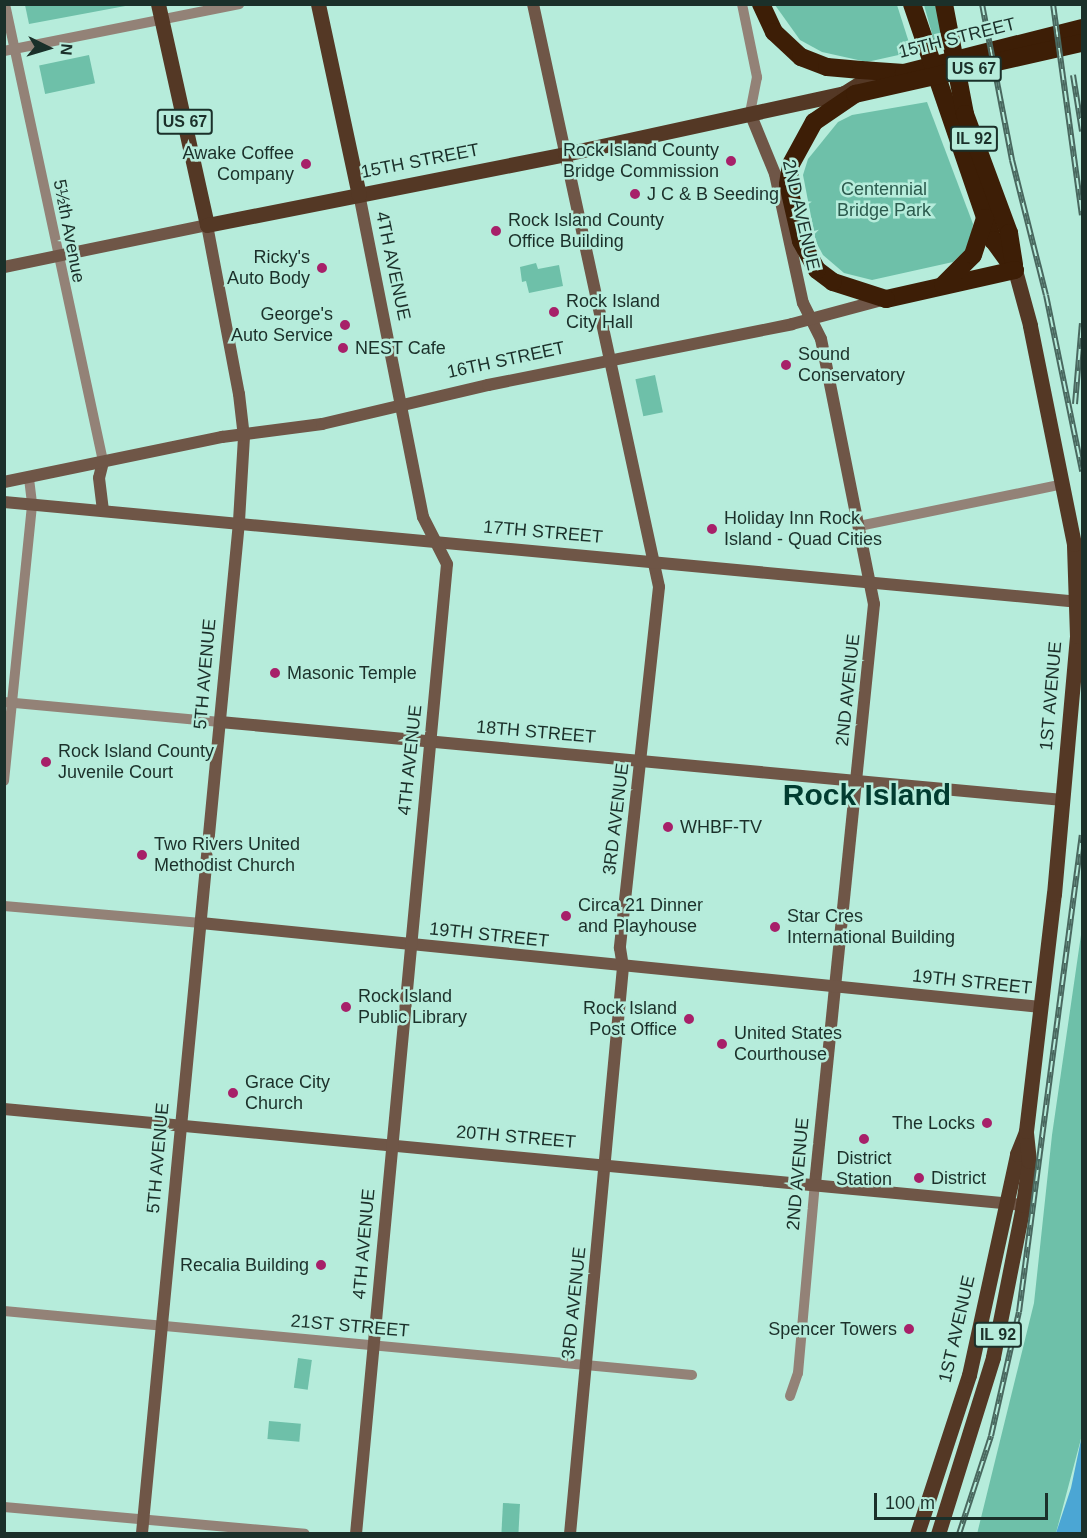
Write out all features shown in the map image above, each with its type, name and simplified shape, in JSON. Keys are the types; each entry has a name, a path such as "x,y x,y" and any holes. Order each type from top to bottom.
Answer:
{"highway":[{"name":"1ST AVENUE","path":"912,4 993,240 1015,270"},
{"name":"1ST AVENUE","path":"944,4 965,114 1009,233 1015,270"},
{"name":"15TH STREET","path":"760,6 774,32 801,57 827,67 858,86 1083,43"},
{"name":"15TH STREET","path":"858,86 1083,28"},
{"path":"858,86 814,122 804,135 792,158 788,184 801,241 817,270 847,288 886,299"},
{"path":"943,285 973,255 985,218"},
{"name":"16TH STREET","path":"886,299 1015,270"}],"main road":[{"name":"4TH AVENUE","path":"318,4 359,195"},
{"name":"5TH AVENUE","path":"160,12 207,225"},
{"name":"15TH STREET","path":"207,225 565,154 750,114 858,86"},
{"name":"1ST AVENUE","path":"917,1533 969,1375 1006,1203 1026,1131 1063,800 1079,602 1074,544 1063,484 1015,270"},
{"name":"1ST AVENUE","path":"938,1533 993,1357 1023,1205 1029,1161 1026,1131"}],"street":[{"name":"5½th Avenue","path":"6,4 9,50 58,256 102,462"},
{"path":"9,50 160,12 239,4"},
{"name":"3RD AVENUE","path":"533,4 608,360 659,587 620,948 623,967 570,1533"},
{"path":"742,4 757,77 750,114"},
{"name":"2ND AVENUE","path":"750,114 775,174 809,320 821,339 874,604 834,986 798,1373 790,1396"},
{"name":"4TH AVENUE","path":"356,1533 447,577 446,557 423,517 359,195"},
{"name":"15TH STREET","path":"4,267 207,225"},
{"name":"5TH AVENUE","path":"142,1533 164,1326 239,522 244,437 240,394 207,225"},
{"name":"16TH STREET","path":"4,482 222,437 244,437 322,424 400,404 809,320 886,299"},
{"path":"102,462 99,478 103,509"},
{"path":"4,781 9,703 32,503 29,477"},
{"path":"859,526 1063,484"},
{"name":"17TH STREET","path":"4,502 103,509 653,560 1079,602"},
{"name":"18TH STREET","path":"9,703 641,760 856,783 1063,800"},
{"name":"19TH STREET","path":"4,906 201,922 413,944 436,949 1041,1007"},
{"name":"20TH STREET","path":"4,1109 605,1163 1023,1205"},
{"name":"21ST STREET","path":"4,1311 692,1375"},
{"path":"4,1507 304,1533"}],"green space":[{"path":"25,4 136,4 29,24 25,5"},
{"path":"775,5 897,5 912,52 867,62 822,52 800,40"},
{"path":"924,5 938,5 944,47 936,48"},
{"path":"89,55 95,83 45,94 39,66"},
{"name":"Centennial Bridge Park","path":"927,102 973,224 969,247 953,262 872,280 844,273 823,255 816,242 803,175 808,159 838,122 852,115"},
{"path":"536,263 538,269 559,265 563,286 529,293 526,281 522,282 520,267"},
{"path":"655,375 663,412 643,416 635,379"},
{"path":"1082,928 1082,1435 1056,1533 977,1534 1034,1303 1052,1135"},
{"path":"298,1358 312,1360 308,1390 294,1388"},
{"path":"269,1421 301,1424 299,1442 267,1439"},
{"path":"503,1503 520,1504 518,1534 501,1533"}],"water":[{"path":"1082,1435 1082,1533 1056,1533 1071,1488"}],"railway":[{"path":"982,4 1012,160 1046,295 1082,471"},
{"path":"1053,4 1082,215"},
{"path":"1073,75 1082,131"},
{"path":"1075,404 1082,323"},
{"path":"959,1534 991,1436 1019,1312 1082,835"}],"place":[{"name":"Rock Island County Bridge Commission","path":"731,161"},
{"name":"Awake Coffee Company","path":"306,164"},
{"name":"J C & B Seeding","path":"635,194"},
{"name":"Rock Island County Office Building","path":"496,231"},
{"name":"Ricky's Auto Body","path":"322,268"},
{"name":"Rock Island City Hall","path":"554,312"},
{"name":"George's Auto Service","path":"345,325"},
{"name":"NEST Cafe","path":"343,348"},
{"name":"Sound Conservatory","path":"786,365"},
{"name":"Holiday Inn Rock Island - Quad Cities","path":"712,529"},
{"name":"Masonic Temple","path":"275,673"},
{"name":"Rock Island County Juvenile Court","path":"46,762"},
{"name":"WHBF-TV","path":"668,827"},
{"name":"Two Rivers United Methodist Church","path":"142,855"},
{"name":"Circa 21 Dinner and Playhouse","path":"566,916"},
{"name":"Star Cres International Building","path":"775,927"},
{"name":"Rock Island Public Library","path":"346,1007"},
{"name":"Rock Island Post Office","path":"689,1019"},
{"name":"United States Courthouse","path":"722,1044"},
{"name":"Grace City Church","path":"233,1093"},
{"name":"The Locks","path":"987,1123"},
{"name":"District Station","path":"864,1139"},
{"name":"District","path":"919,1178"},
{"name":"Recalia Building","path":"321,1265"},
{"name":"Spencer Towers","path":"909,1329"}],"district":[{"name":"Rock Island","path":"867,795"}]}
